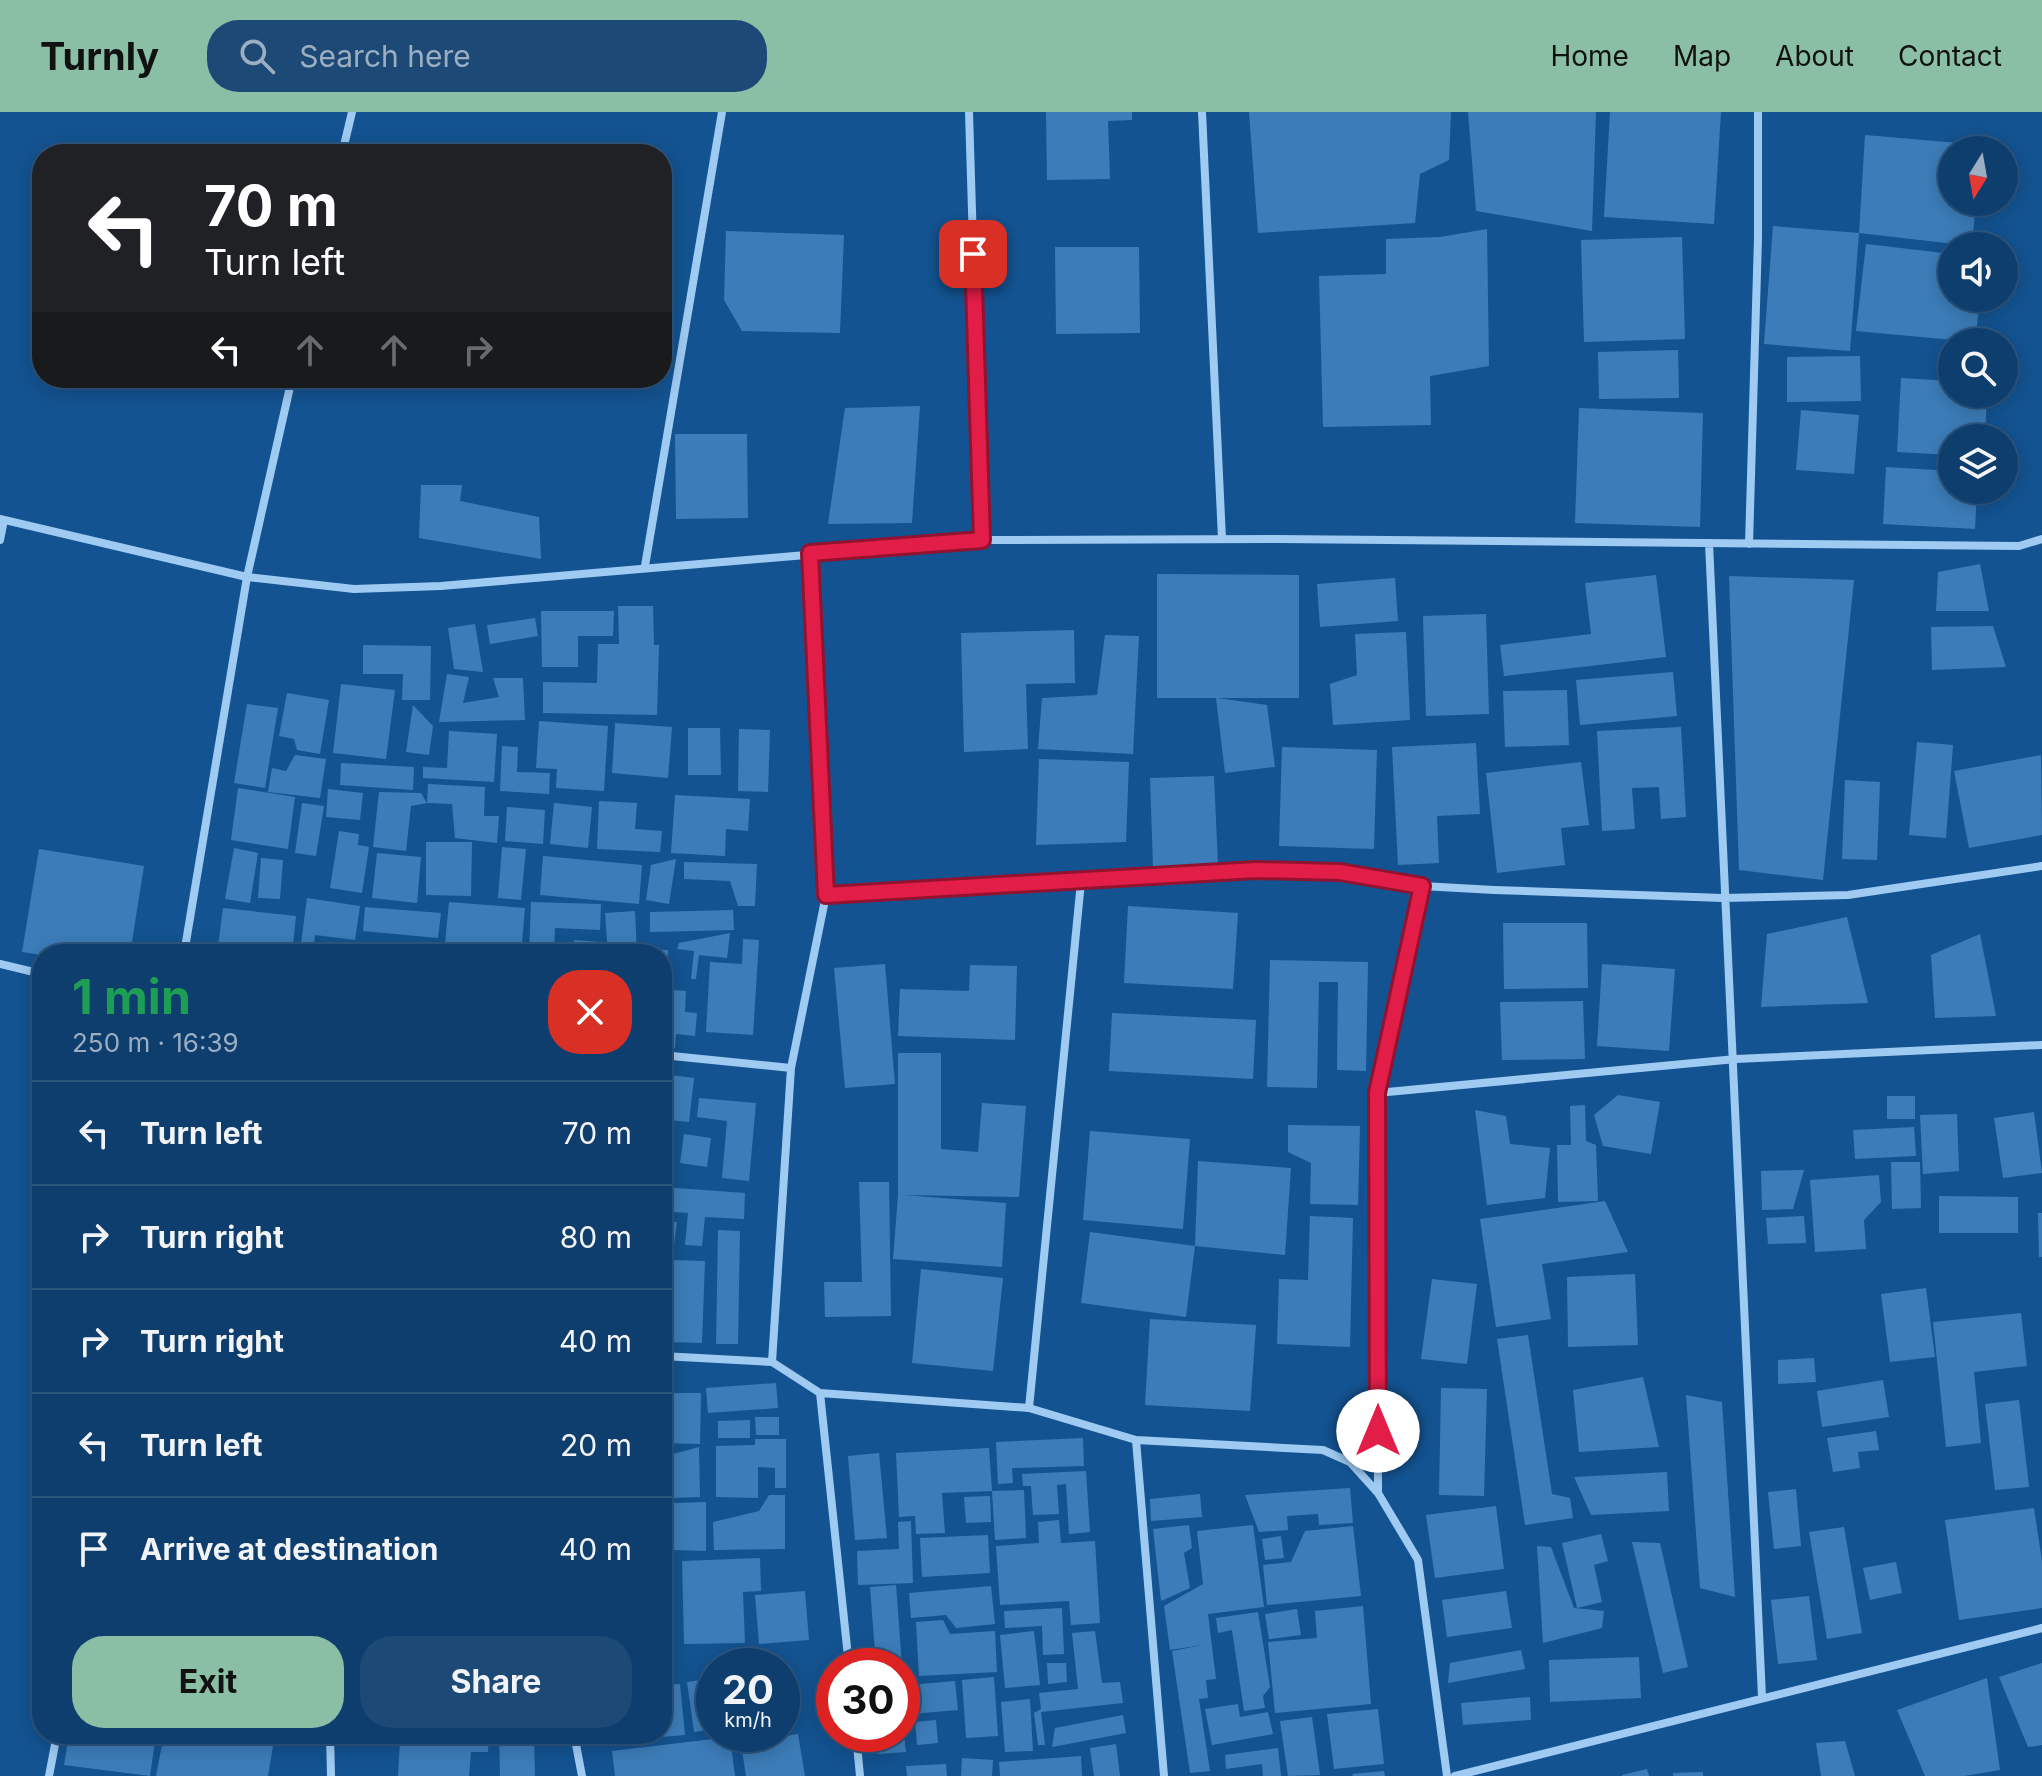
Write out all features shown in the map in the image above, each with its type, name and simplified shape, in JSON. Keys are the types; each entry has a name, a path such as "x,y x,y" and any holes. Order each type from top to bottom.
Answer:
{"street":[{"path":"344,144 352,112"},
{"path":"645,566 722,112"},
{"path":"969,112 982,540"},
{"path":"1202,112 1222,539"},
{"path":"1749,544 1758,238 1758,112"},
{"path":"186,944 247,577 290,388"},
{"path":"0,540 2,519 247,577 354,589 441,586 645,566 982,540 2019,546 2042,539"},
{"path":"1709,543 1723,898 1736,1059 1762,1697"},
{"path":"772,1362 791,1068 826,895 810,553"},
{"path":"826,895 1256,870 1340,872 1422,886 1723,898 1848,895 2042,866"},
{"path":"1029,1408 1081,882"},
{"path":"1378,1493 1377,1093 1422,886"},
{"path":"0,964 32,972"},
{"path":"1377,1093 1736,1059 2042,1045"},
{"path":"672,1056 791,1068"},
{"path":"672,1357 772,1362 820,1393 1029,1408 1136,1440 1323,1450 1350,1462 1378,1493 1418,1560 1447,1776"},
{"path":"820,1393 847,1648"},
{"path":"1136,1440 1164,1776"},
{"path":"1455,1776 2042,1628"},
{"path":"49,1776 55,1744"},
{"path":"330,1744 331,1776"},
{"path":"576,1744 582,1776"},
{"path":"858,1752 860,1776"}],"building":[{"path":"1046,112 1132,112 1132,120 1108,121 1110,179 1047,180"},
{"path":"1249,112 1451,112 1449,160 1420,174 1415,223 1258,233"},
{"path":"1468,112 1596,112 1592,231 1476,211"},
{"path":"1610,112 1721,112 1714,224 1604,217"},
{"path":"1865,135 1938,141 1938,216 1975,216 1973,232 1938,232 1938,242 1859,233"},
{"path":"1773,226 1859,233 1850,351 1764,344"},
{"path":"1487,229 1489,366 1430,376 1431,425 1323,427 1319,276 1386,274 1386,239 1440,237"},
{"path":"726,231 844,235 840,333 742,331 724,300"},
{"path":"1682,237 1685,339 1584,342 1581,240"},
{"path":"1866,244 1938,252 1938,312 1978,312 1977,328 1938,328 1938,339 1856,331"},
{"path":"1055,247 1139,247 1140,333 1056,334"},
{"path":"1678,350 1679,398 1599,399 1598,352"},
{"path":"1860,356 1861,401 1787,402 1787,357"},
{"path":"1901,378 1938,380 1938,408 1986,408 1986,424 1938,424 1938,454 1897,452"},
{"path":"920,406 912,523 828,524 845,408"},
{"path":"1579,408 1703,413 1700,527 1575,523"},
{"path":"1801,410 1859,415 1854,474 1796,470"},
{"path":"675,434 747,434 748,518 676,519"},
{"path":"1886,467 1938,470 1938,504 1976,504 1975,529 1883,524"},
{"path":"421,485 462,485 460,501 539,517 541,559 419,538"},
{"path":"1980,564 1989,611 1936,611 1938,572"},
{"path":"1157,574 1299,575 1299,698 1217,698 1267,705 1275,767 1225,773 1216,698 1157,698"},
{"path":"1656,575 1666,657 1504,676 1500,645 1591,634 1585,583"},
{"path":"1729,576 1854,580 1823,880 1739,870"},
{"path":"1395,578 1398,621 1320,627 1317,584"},
{"path":"618,606 653,606 654,645 659,645 657,715 543,713 543,682 597,683 598,644 619,644"},
{"path":"541,611 614,611 613,636 578,636 578,667 542,667"},
{"path":"1486,614 1489,714 1426,716 1423,616"},
{"path":"535,618 538,636 490,644 487,625"},
{"path":"475,624 483,672 454,669 448,628"},
{"path":"1993,626 2006,667 1932,670 1931,627"},
{"path":"1074,630 1075,683 1026,684 1028,749 964,752 961,633"},
{"path":"1406,632 1410,720 1333,725 1330,684 1357,675 1355,634"},
{"path":"1105,635 1139,636 1133,754 1038,749 1042,698 1097,695"},
{"path":"363,645 431,646 430,700 402,700 403,674 363,674"},
{"path":"1673,672 1677,716 1580,725 1576,680"},
{"path":"447,674 469,677 463,703 499,697 493,678 523,678 525,720 439,722"},
{"path":"341,684 395,690 386,759 333,753"},
{"path":"1567,690 1569,745 1505,747 1503,691"},
{"path":"287,693 329,700 320,754 297,750 294,739 279,736"},
{"path":"247,704 278,708 265,788 234,783"},
{"path":"413,705 433,726 429,755 406,752"},
{"path":"539,721 608,726 604,791 556,788 557,769 536,768"},
{"path":"615,723 672,727 668,778 612,773"},
{"path":"1681,727 1686,817 1661,819 1659,787 1632,788 1635,829 1602,831 1597,731"},
{"path":"688,728 720,728 721,775 688,775"},
{"path":"739,729 770,730 768,792 738,791"},
{"path":"449,731 497,734 494,782 423,778 423,767 447,768"},
{"path":"1917,742 1953,745 1946,838 1909,835"},
{"path":"1476,743 1480,814 1437,816 1439,863 1398,865 1392,747"},
{"path":"502,746 518,747 517,772 550,773 549,794 500,791"},
{"path":"1282,747 1377,750 1374,849 1279,846"},
{"path":"295,755 326,759 320,798 268,792 272,768 286,771"},
{"path":"2041,755 2042,835 1969,848 1954,771"},
{"path":"1039,759 1129,762 1126,842 1036,845"},
{"path":"1581,762 1589,825 1561,828 1565,865 1497,873 1486,773"},
{"path":"341,763 414,767 413,790 340,785"},
{"path":"1214,776 1218,865 1153,867 1150,778"},
{"path":"1845,780 1880,782 1877,860 1842,859"},
{"path":"428,784 485,787 484,816 499,816 497,843 455,838 452,804 427,803"},
{"path":"238,788 295,797 288,849 231,840"},
{"path":"328,789 363,793 360,820 326,817"},
{"path":"379,792 421,793 427,803 411,806 406,851 373,847"},
{"path":"675,795 750,799 748,831 726,829 725,856 671,853"},
{"path":"599,801 637,803 635,829 662,831 660,852 597,849"},
{"path":"302,803 324,806 316,856 295,853"},
{"path":"554,803 592,807 588,848 550,844"},
{"path":"507,807 545,810 543,844 505,841"},
{"path":"339,831 359,834 358,845 369,847 362,893 330,888"},
{"path":"426,842 472,842 471,896 426,895"},
{"path":"502,847 526,849 521,900 498,898"},
{"path":"234,848 258,853 250,903 225,899"},
{"path":"39,849 144,866 132,944 32,944 32,954 22,952"},
{"path":"377,853 421,857 417,903 372,898"},
{"path":"543,856 642,865 639,904 540,895"},
{"path":"261,858 283,860 280,899 258,898"},
{"path":"676,859 669,904 646,900 651,865"},
{"path":"684,862 757,864 755,906 738,906 730,881 684,879"},
{"path":"307,898 360,906 355,940 315,935 314,944 301,944"},
{"path":"449,902 525,908 522,944 445,944"},
{"path":"531,902 601,904 600,930 555,928 554,944 529,944"},
{"path":"1128,906 1238,913 1233,989 1124,983"},
{"path":"365,907 441,913 438,938 363,931"},
{"path":"223,908 296,916 293,944 218,944"},
{"path":"733,910 734,930 650,932 650,912"},
{"path":"635,911 637,944 607,944 605,913"},
{"path":"1847,917 1868,1003 1761,1007 1767,934"},
{"path":"1503,923 1587,923 1588,988 1504,989"},
{"path":"730,933 727,958 699,955 696,979 691,979 694,951 677,949 679,943"},
{"path":"1980,934 1996,1016 1935,1018 1931,955"},
{"path":"743,939 759,940 753,1035 706,1032 710,962 742,964"},
{"path":"574,940 601,942 601,944 574,944"},
{"path":"1270,960 1368,962 1366,1071 1337,1070 1338,982 1319,982 1317,1088 1267,1087"},
{"path":"885,964 895,1084 845,1088 834,968"},
{"path":"1602,964 1675,969 1669,1051 1597,1046"},
{"path":"970,965 1017,966 1015,1040 898,1036 900,989 969,991"},
{"path":"674,990 686,991 685,1012 697,1013 695,1036 676,1034 675,1048 672,1048"},
{"path":"1583,1001 1585,1059 1502,1060 1500,1002"},
{"path":"1112,1013 1256,1020 1253,1079 1109,1071"},
{"path":"898,1053 941,1053 941,1149 978,1152 982,1103 1026,1106 1019,1197 904,1195 1006,1203 1002,1267 893,1259 898,1195"},
{"path":"672,1075 694,1078 689,1122 672,1120"},
{"path":"1618,1095 1660,1102 1651,1154 1603,1146 1594,1115"},
{"path":"1887,1096 1915,1096 1915,1119 1887,1119"},
{"path":"699,1098 756,1103 749,1181 722,1178 727,1121 697,1117"},
{"path":"1585,1105 1586,1141 1596,1145 1598,1201 1558,1202 1557,1145 1571,1145 1570,1106"},
{"path":"1475,1110 1506,1116 1510,1144 1550,1148 1545,1198 1487,1205"},
{"path":"2034,1112 2042,1173 2003,1178 1994,1118"},
{"path":"1957,1114 1959,1171 1923,1174 1920,1115"},
{"path":"1288,1125 1360,1126 1358,1205 1310,1204 1311,1163 1288,1152"},
{"path":"1914,1127 1916,1156 1855,1159 1853,1130"},
{"path":"1090,1131 1190,1139 1183,1229 1083,1220"},
{"path":"684,1134 711,1138 707,1167 680,1163"},
{"path":"1198,1161 1291,1168 1285,1255 1195,1246"},
{"path":"1891,1162 1920,1162 1921,1208 1892,1209"},
{"path":"1804,1170 1793,1209 1762,1210 1761,1171"},
{"path":"1879,1175 1881,1202 1864,1220 1866,1249 1815,1252 1810,1180"},
{"path":"859,1182 889,1182 891,1316 825,1317 824,1282 862,1282"},
{"path":"672,1188 745,1193 744,1219 705,1217 702,1246 685,1245 688,1213 672,1212"},
{"path":"1939,1196 2018,1197 2018,1233 1939,1233"},
{"path":"1605,1201 1628,1252 1542,1264 1551,1319 1496,1327 1480,1219"},
{"path":"2038,1213 2042,1213 2042,1257 2039,1257"},
{"path":"1310,1216 1353,1218 1350,1347 1277,1344 1279,1279 1308,1280"},
{"path":"1804,1216 1806,1243 1768,1244 1766,1218"},
{"path":"672,1222 677,1222 672,1253"},
{"path":"718,1230 740,1231 738,1344 716,1344"},
{"path":"1090,1232 1195,1246 1186,1317 1081,1303"},
{"path":"672,1260 705,1261 702,1343 672,1342"},
{"path":"921,1269 1003,1278 993,1371 912,1363"},
{"path":"1635,1274 1638,1345 1568,1347 1567,1277"},
{"path":"1432,1279 1477,1284 1467,1364 1421,1359"},
{"path":"1926,1288 1935,1357 1890,1362 1881,1294"},
{"path":"2021,1313 2027,1366 1974,1372 1981,1443 1946,1447 1933,1322"},
{"path":"1150,1319 1256,1325 1250,1411 1145,1405"},
{"path":"1528,1335 1552,1494 1570,1498 1573,1518 1525,1525 1497,1339"},
{"path":"1814,1358 1816,1382 1778,1384 1778,1360"},
{"path":"1643,1377 1659,1447 1579,1452 1573,1390"},
{"path":"1883,1380 1889,1417 1822,1427 1817,1391"},
{"path":"776,1383 778,1408 708,1413 706,1388"},
{"path":"1441,1388 1487,1389 1484,1496 1439,1495"},
{"path":"672,1393 701,1393 700,1444 672,1443"},
{"path":"1686,1395 1722,1402 1735,1597 1700,1588"},
{"path":"2019,1400 2029,1487 1995,1490 1985,1404"},
{"path":"755,1417 779,1417 779,1435 756,1435"},
{"path":"750,1420 750,1438 718,1438 718,1421"},
{"path":"1876,1431 1879,1450 1858,1452 1860,1468 1833,1472 1827,1438"},
{"path":"1083,1438 1084,1466 1012,1468 1013,1483 998,1484 996,1442"},
{"path":"755,1439 786,1439 786,1488 775,1488 775,1468 758,1467 758,1498 716,1497 716,1446 755,1445"},
{"path":"699,1447 700,1497 673,1498 673,1454"},
{"path":"989,1448 992,1491 942,1493 945,1533 916,1534 915,1516 899,1517 896,1453"},
{"path":"879,1453 887,1538 855,1540 848,1456"},
{"path":"1086,1471 1090,1532 1069,1534 1066,1484 1057,1485 1059,1514 1033,1515 1031,1486 1023,1486 1022,1474"},
{"path":"1667,1472 1669,1511 1591,1515 1574,1477"},
{"path":"1350,1488 1353,1523 1319,1525 1318,1514 1287,1516 1288,1530 1259,1532 1245,1495"},
{"path":"1796,1489 1801,1546 1774,1549 1768,1492"},
{"path":"1024,1490 1026,1538 995,1540 992,1491"},
{"path":"1200,1494 1202,1517 1151,1521 1150,1499"},
{"path":"769,1495 785,1495 785,1549 714,1550 713,1522 759,1511"},
{"path":"990,1496 991,1522 966,1523 964,1497"},
{"path":"706,1502 706,1551 674,1550 674,1503"},
{"path":"1496,1506 1504,1569 1435,1578 1426,1515"},
{"path":"2034,1508 2042,1561 2042,1608 1959,1620 1945,1520"},
{"path":"1059,1520 1061,1543 1095,1541 1100,1623 1071,1625 1069,1601 1000,1605 996,1546 1039,1543 1038,1522"},
{"path":"911,1521 913,1583 858,1585 857,1551 899,1549 898,1522"},
{"path":"1189,1525 1192,1548 1184,1553 1190,1588 1161,1601 1153,1529"},
{"path":"1253,1525 1264,1607 1208,1614 1216,1679 1206,1680 1208,1698 1199,1699 1210,1771 1190,1773 1172,1651 1202,1645 1170,1650 1164,1606 1203,1584 1197,1531"},
{"path":"1353,1526 1361,1596 1267,1605 1263,1565 1291,1562 1305,1531"},
{"path":"1844,1527 1862,1633 1827,1639 1809,1532"},
{"path":"1601,1534 1608,1561 1594,1565 1602,1602 1577,1608 1562,1543"},
{"path":"988,1535 990,1573 922,1577 920,1538"},
{"path":"1281,1536 1284,1558 1265,1560 1262,1539"},
{"path":"1632,1542 1660,1543 1688,1667 1663,1673"},
{"path":"1537,1546 1551,1547 1574,1608 1604,1611 1602,1628 1543,1643"},
{"path":"760,1558 761,1591 743,1592 745,1643 684,1644 682,1561"},
{"path":"1896,1562 1902,1593 1870,1600 1863,1568"},
{"path":"896,1585 901,1648 875,1648 870,1587"},
{"path":"991,1586 995,1624 956,1628 946,1615 911,1618 909,1593"},
{"path":"805,1591 809,1640 759,1644 755,1595"},
{"path":"1506,1591 1512,1628 1447,1637 1442,1600"},
{"path":"1809,1596 1817,1660 1778,1664 1771,1600"},
{"path":"1363,1606 1371,1704 1275,1713 1268,1642 1317,1638 1315,1611"},
{"path":"1062,1608 1064,1654 1043,1655 1042,1626 1005,1628 1004,1611"},
{"path":"1297,1609 1301,1635 1269,1639 1265,1614"},
{"path":"1258,1612 1270,1687 1263,1696 1265,1708 1244,1711 1232,1630 1218,1633 1216,1618"},
{"path":"943,1620 950,1634 995,1631 997,1672 920,1676 916,1622"},
{"path":"1034,1631 1040,1685 1005,1688 1000,1635"},
{"path":"1095,1631 1102,1683 1120,1682 1123,1703 1041,1712 1045,1745 1038,1745 1034,1713 1041,1709 1039,1693 1078,1689 1072,1633"},
{"path":"1521,1650 1525,1669 1448,1683 1450,1663"},
{"path":"1639,1657 1641,1698 1550,1702 1549,1660"},
{"path":"1047,1663 1066,1663 1067,1682 1048,1684"},
{"path":"2042,1663 2042,1745 2028,1747 1999,1677"},
{"path":"994,1677 998,1736 966,1738 962,1680"},
{"path":"1987,1678 2000,1770 1964,1776 1925,1776 1897,1710"},
{"path":"696,1681 696,1732 694,1732 687,1682"},
{"path":"955,1681 958,1710 920,1713 920,1684"},
{"path":"672,1684 680,1684 685,1735 672,1736"},
{"path":"1530,1697 1531,1720 1463,1725 1461,1703"},
{"path":"1030,1699 1033,1751 1005,1752 1001,1702"},
{"path":"1238,1704 1240,1717 1268,1712 1273,1734 1212,1745 1205,1709"},
{"path":"1378,1709 1384,1764 1334,1769 1327,1714"},
{"path":"1123,1715 1126,1733 1052,1747 1055,1728"},
{"path":"1312,1717 1320,1775 1288,1776 1280,1721"},
{"path":"936,1720 938,1743 920,1745 920,1722"},
{"path":"696,1741 696,1752 732,1752 735,1776 615,1776 612,1751"},
{"path":"1845,1741 1855,1776 1821,1776 1816,1743"},
{"path":"67,1744 155,1744 150,1776 64,1765"},
{"path":"162,1744 273,1744 268,1776 156,1776"},
{"path":"400,1744 488,1744 488,1752 471,1752 469,1776 398,1776"},
{"path":"499,1744 534,1744 535,1776 500,1776"},
{"path":"1116,1744 1120,1776 1094,1776 1090,1748"},
{"path":"800,1746 805,1776 746,1776 742,1752 800,1752"},
{"path":"1278,1748 1281,1776 1263,1776 1262,1764 1226,1769 1225,1755"},
{"path":"1081,1756 1082,1776 1000,1776 999,1762"},
{"path":"962,1758 993,1760 992,1776 961,1776"},
{"path":"946,1764 947,1776 907,1776 906,1766"},
{"path":"1647,1769 1649,1776 1622,1776 1622,1775"},
{"path":"1384,1771 1385,1776 1352,1774"},
{"path":"1703,1772 1703,1776 1673,1776 1673,1773"}],"route":[{"path":"973,254 982,540 810,553 826,895 1256,870 1340,872 1422,886 1377,1093 1378,1431"}]}
